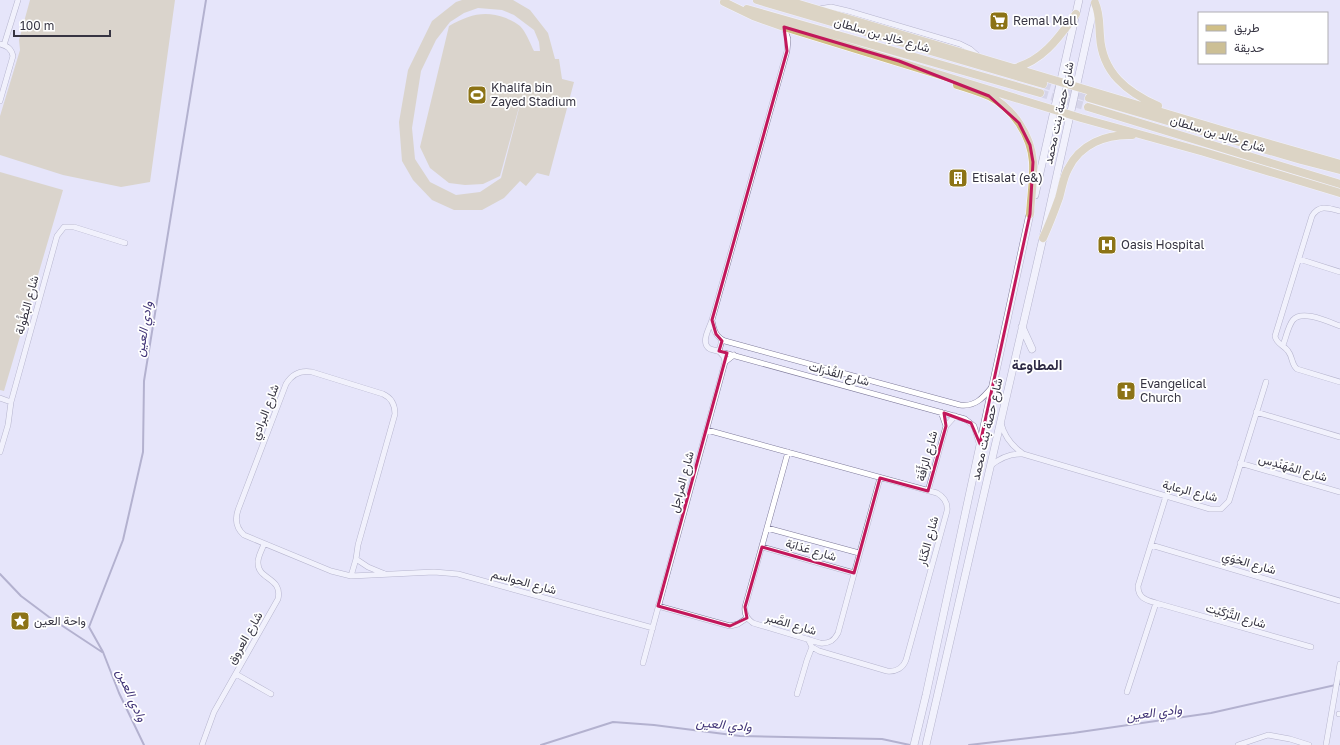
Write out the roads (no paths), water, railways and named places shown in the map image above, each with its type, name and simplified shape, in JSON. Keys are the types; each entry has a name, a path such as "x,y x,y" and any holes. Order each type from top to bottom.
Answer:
{"main road":[{"name":"شارع خالِد بن سلطان","path":"757,0 1043,84"},
{"name":"شارع حصة بنت محمد","path":"914,745 1030,214 1079,0"},
{"name":"شارع خالِد بن سلطان","path":"721,1 1040,93"},
{"path":"721,1 753,16 784,27 899,61 1054,110 1340,193"},
{"path":"768,3 787,1 817,9 1340,164"},
{"path":"1095,1 1099,15 1101,44 1105,59 1112,72 1121,83 1132,92 1176,116"},
{"name":"شارع حصة بنت محمد","path":"926,745 1043,238 1095,1"},
{"path":"1015,68 1030,63 1042,54 1058,38 1076,14"},
{"path":"899,61 989,96 1003,106 1014,117 1025,134 1032,154 1033,170 1030,214"},
{"name":"شارع خالِد بن سلطان","path":"1340,170 1089,102 1340,184"},
{"path":"1043,238 1055,208 1065,175 1071,163 1080,151 1092,143 1117,135 1145,136"},
{"path":"1022,327 1032,349"}],"street":[{"path":"0,101 13,56 9,47 2,44 18,0"},
{"path":"706,339 787,51 788,39 784,27"},
{"path":"1340,211 1326,207 1319,209 1314,213 1275,336 1277,341 1290,354 1294,366 1301,371 1340,382"},
{"name":"شارع البُطُولة","path":"0,452 8,425 11,402 57,236 64,227 74,227 125,243"},
{"path":"1299,259 1340,272"},
{"path":"1282,346 1292,322 1299,316 1306,315 1340,326"},
{"path":"706,339 711,336 717,336 712,320"},
{"name":"شارع القُدْرَات","path":"717,336 722,340 960,406 968,406 979,401 992,386"},
{"name":"شارع القُدْرَات","path":"706,339 705,344 707,347 719,351 965,419 971,423 976,430 980,444"},
{"path":"722,340 719,351 724,357 725,362 734,355"},
{"name":"شارع المراجل","path":"643,663 725,362"},
{"name":"شارع البرادي","path":"351,576 358,545 395,414 394,407 389,398 384,394 307,371 295,374 286,384 237,514 236,522 241,532 247,537 331,571 351,576 388,575"},
{"name":"شارع الرعاية","path":"989,467 1008,455 1023,454 1213,510 1221,508 1229,501 1266,382"},
{"path":"918,406 922,395"},
{"path":"0,398 11,402"},
{"name":"شارع الرَأَفَة","path":"941,412 946,426"},
{"path":"1256,412 1340,437"},
{"name":"شارع الرَأَفَة","path":"928,491 946,426 955,416"},
{"name":"شارع الرعاية","path":"1001,419 1007,439 1023,454"},
{"name":"شارع الكَنَار","path":"707,430 928,491 942,496 946,501 947,511 906,660 903,666 894,671 887,671 818,651 812,647"},
{"name":"شارع الصَّبر","path":"788,452 745,607 745,613 747,618 753,623 808,639 824,643 830,642 838,633 880,478"},
{"name":"شارع المُهَنْدِس","path":"1240,463 1340,492"},
{"name":"شارع التَّرْكَيْت","path":"1166,496 1138,589 1144,599 1311,647"},
{"name":"شارع عَدَابَة","path":"767,528 859,553"},
{"name":"شارع العروق","path":"202,745 214,712 278,599 279,591 276,585 262,574 259,568 258,561 264,544"},
{"name":"شارع الخوَي","path":"1151,545 1340,601"},
{"name":"شارع عَدَابَة","path":"762,547 854,573"},
{"path":"356,559 374,570 388,575"},
{"name":"شارع الحواسم","path":"388,575 434,572 458,574 652,628"},
{"path":"1128,692 1156,603"},
{"path":"658,606 730,626 738,624 747,618"},
{"path":"797,694 806,660 812,647 808,639"},
{"path":"1326,745 1340,664"},
{"path":"236,674 270,694"},
{"path":"1238,745 1268,735 1289,742 1308,745"}],"waterway":[{"name":"وادي العين","path":"144,745 119,693 103,652 89,627 123,540 143,452 144,381 206,0"},
{"name":"وادي العين","path":"0,574 21,596 49,617 102,652"},
{"name":"وادي العين","path":"969,745 1073,733 1211,713 1340,684"},
{"name":"وادي العين","path":"541,745 613,722 654,725 740,736 882,739 910,745"}],"tunnel":[{"path":"1043,84 1089,98"},
{"path":"1040,93 1088,107"}],"place":[{"name":"Remal Mall","path":"999,21"},
{"name":"Khalifa bin Zayed Stadium","path":"477,95"},
{"name":"Etisalat (e&)","path":"958,178"},
{"name":"Oasis Hospital","path":"1107,245"},
{"name":"Evangelical Church","path":"1126,391"},
{"name":"واحة العين","path":"20,621"}],"district":[{"name":"المطاوعة","path":"1037,365"}]}
